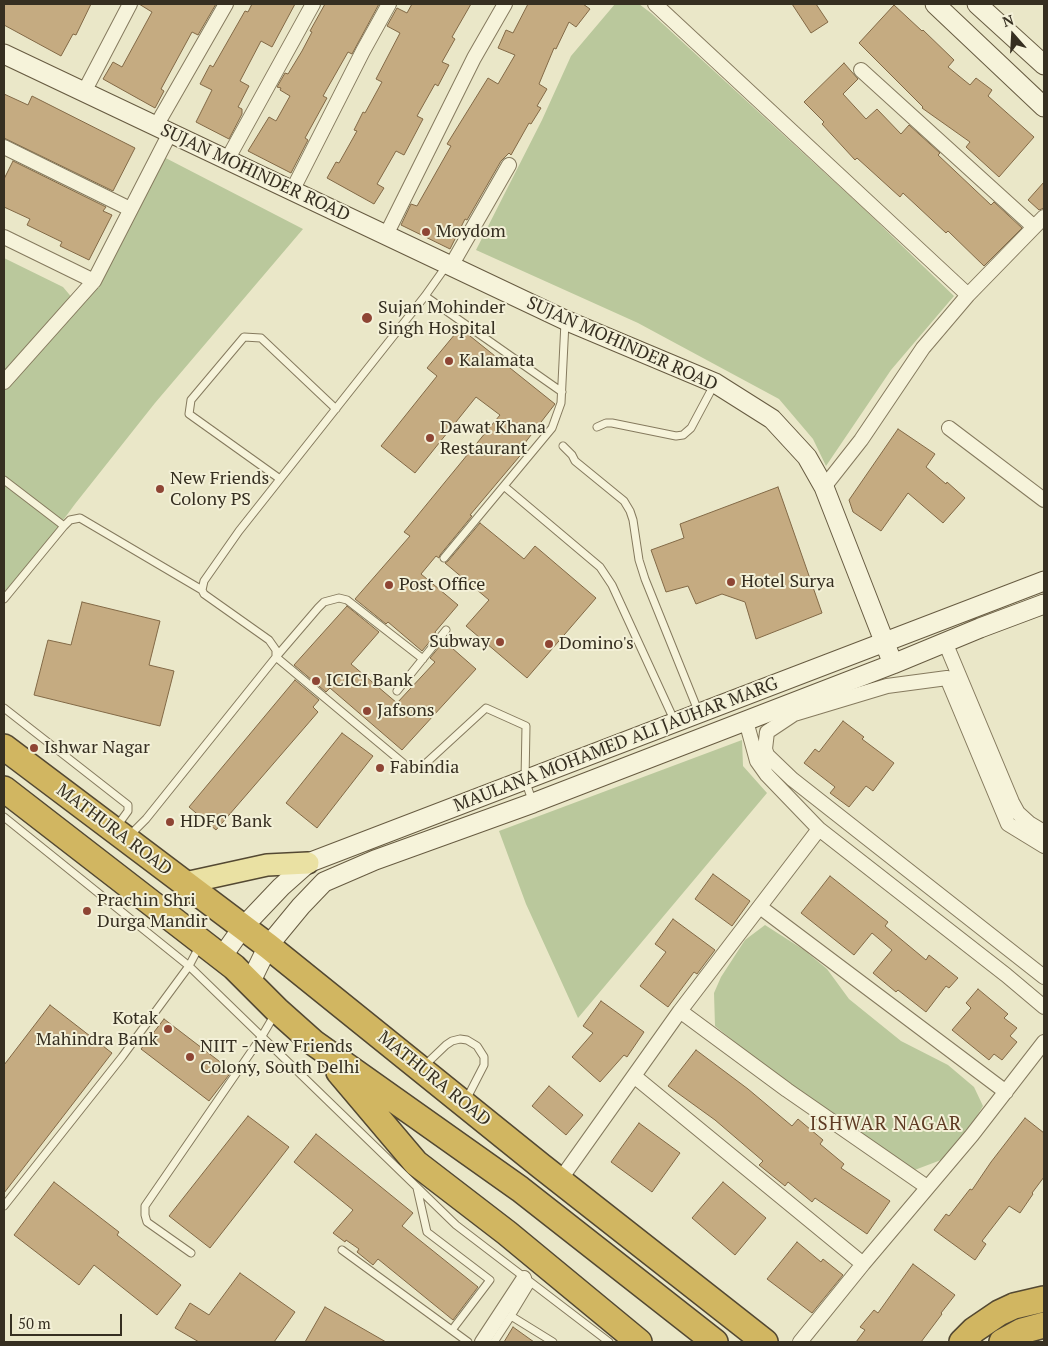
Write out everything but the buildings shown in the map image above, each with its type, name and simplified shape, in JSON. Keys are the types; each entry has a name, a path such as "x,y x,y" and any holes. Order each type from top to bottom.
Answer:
{"highway":[{"name":"MATHURA ROAD","path":"4,747 268,946 765,1342"},
{"name":"MATHURA ROAD","path":"4,789 221,958 314,1043 520,1189 715,1342"},
{"path":"314,1043 416,1163 507,1233 639,1342"},
{"path":"962,1342 974,1330 1000,1313 1014,1306 1044,1299"},
{"path":"1002,1342 1022,1331 1044,1325"}],"main road":[{"path":"935,4 1044,107"},
{"path":"977,4 1044,65"},
{"name":"SUJAN MOHINDER ROAD","path":"4,54 565,320 715,383 772,419 808,458 824,487 893,664"},
{"name":"MAULANA MOHAMED ALI JAUHAR MARG","path":"221,958 243,927 281,887 308,863 1044,581"},
{"name":"MAULANA MOHAMED ALI JAUHAR MARG","path":"250,983 268,946 301,906 324,882 375,860 533,803 1044,604"},
{"path":"185,883 267,865 308,863"}],"street":[{"path":"84,92 130,4"},
{"path":"4,382 94,281 130,209 163,129 226,4"},
{"path":"227,160 313,4"},
{"path":"292,191 354,68 389,4"},
{"path":"386,235 474,58 505,4"},
{"path":"655,4 968,295"},
{"path":"861,70 1034,227"},
{"path":"4,147 130,209"},
{"path":"450,265 509,165"},
{"path":"824,487 861,440 923,348 968,295 1044,217"},
{"path":"4,237 94,281"},
{"path":"949,428 1044,500"},
{"path":"945,642 1012,802 1018,813 1029,823 1044,832"},
{"path":"1044,846 1008,824 947,678 887,686 794,714 767,732 764,749 792,779 1044,977"},
{"path":"746,721 757,761 767,775 819,829 1006,975 1044,1007"},
{"path":"560,1180 680,1011 819,829"},
{"path":"760,907 1006,1092"},
{"path":"680,1011 787,1090 927,1187"},
{"path":"800,1342 1006,1092 1044,1042"},
{"path":"634,1076 863,1264"},
{"path":"482,1342 528,1280"}],"lane":[{"path":"202,590 204,581 239,531 450,265"},
{"path":"424,296 562,392"},
{"path":"444,558 505,487 552,428 562,403 565,320"},
{"path":"280,479 189,414 191,400 244,337 261,338 336,409"},
{"path":"597,427 606,423 612,423 676,436 683,435 691,428 715,383"},
{"path":"563,446 575,461 624,501 630,511 639,560 645,579 699,714"},
{"path":"4,480 64,526"},
{"path":"505,487 600,567 612,585 675,723"},
{"path":"4,599 64,526 70,520 80,518 202,590 204,594 269,640 276,650 276,657"},
{"path":"119,835 146,819 276,657 324,602 339,598 347,600 423,659"},
{"path":"397,691 446,630"},
{"path":"276,657 403,763"},
{"path":"4,708 128,805 128,811 119,835"},
{"path":"425,764 486,708 526,726 525,780 533,803"},
{"path":"4,817 189,966 456,1225 609,1342"},
{"path":"4,1206 122,1057 189,966 201,942"},
{"path":"191,1253 148,1222 145,1215 145,1206 262,1036 277,1010"},
{"path":"421,1069 452,1041 467,1040 477,1046 484,1057 484,1065 464,1104"},
{"path":"417,1188 427,1232 490,1280 452,1330"},
{"path":"342,1250 468,1342"},
{"path":"494,1342 511,1316 528,1280"},
{"path":"511,1316 553,1342"}],"green space":[{"path":"615,4 639,4 651,13 864,209 954,296 891,370 826,466 813,439 779,399 638,323 476,250 542,120 571,56"},
{"path":"156,153 303,229 155,403 75,504 4,600 4,258 63,287 74,300 94,276"},
{"path":"742,740 743,766 767,793 578,1018 526,904 499,831"},
{"path":"765,925 804,950 827,969 849,999 901,1041 948,1065 974,1087 983,1106 966,1134 941,1160 912,1171 783,1081 715,1026 714,993 721,977 745,940"}],"place":[{"name":"Moydom","path":"426,232"},
{"name":"Sujan Mohinder Singh Hospital","path":"367,318"},
{"name":"Kalamata","path":"449,361"},
{"name":"Dawat Khana Restaurant","path":"430,438"},
{"name":"New Friends Colony PS","path":"160,489"},
{"name":"Hotel Surya","path":"731,582"},
{"name":"Post Office","path":"389,585"},
{"name":"Subway","path":"500,642"},
{"name":"Domino's","path":"549,644"},
{"name":"ICICI Bank","path":"316,681"},
{"name":"Jafsons","path":"367,711"},
{"name":"Ishwar Nagar","path":"34,748"},
{"name":"Fabindia","path":"380,768"},
{"name":"HDFC Bank","path":"170,822"},
{"name":"Prachin Shri Durga Mandir","path":"87,911"},
{"name":"Kotak Mahindra Bank","path":"168,1029"},
{"name":"NIIT - New Friends Colony, South Delhi","path":"190,1057"}],"district":[{"name":"ISHWAR NAGAR","path":"886,1125"}]}
